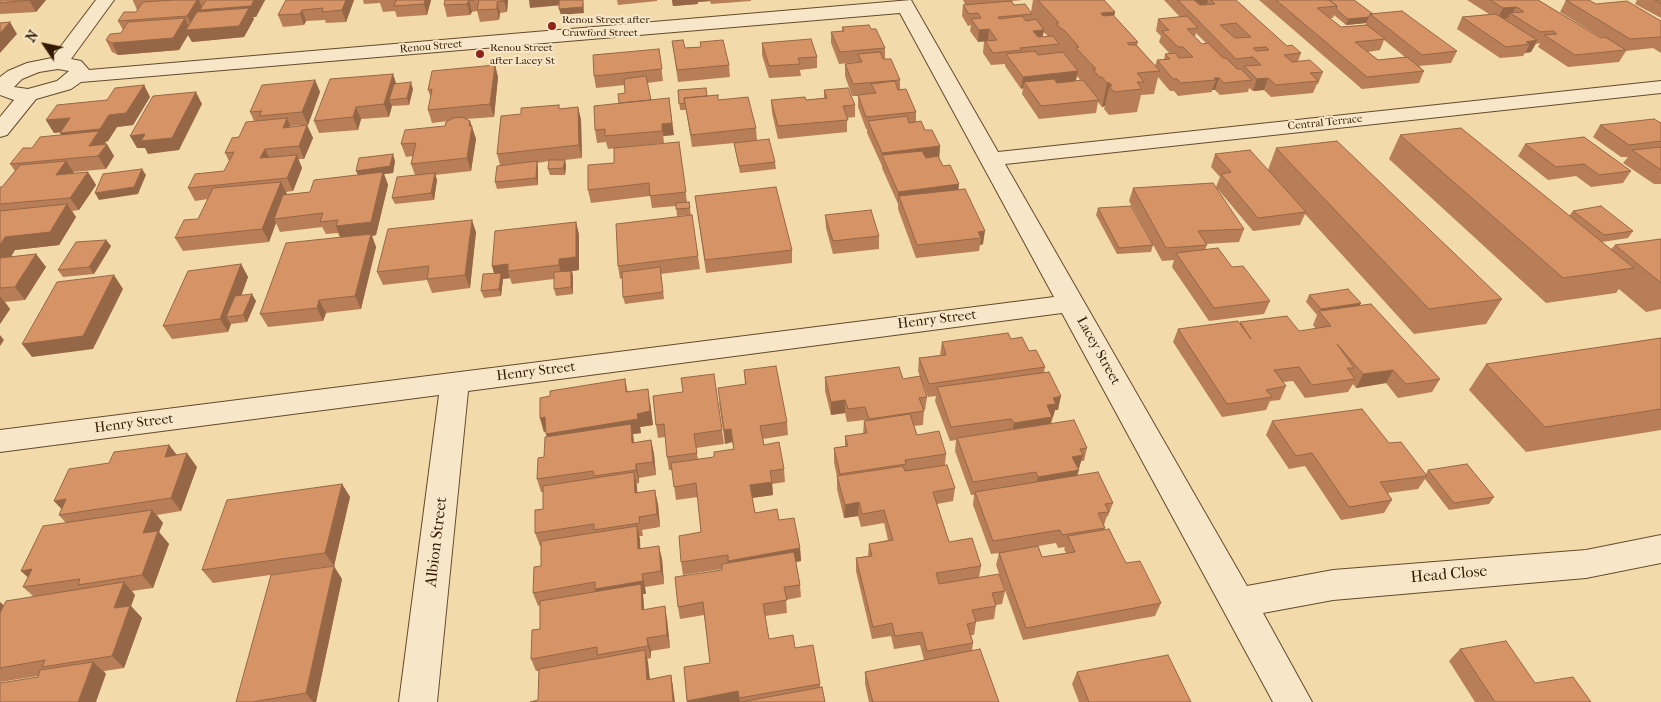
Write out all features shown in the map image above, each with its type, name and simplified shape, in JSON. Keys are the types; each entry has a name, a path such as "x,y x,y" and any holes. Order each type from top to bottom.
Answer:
{"street":[{"path":"58,63 104,0"},
{"name":"Renou Street","path":"76,77 904,4"},
{"name":"Lacey Street","path":"904,4 989,159 1072,302 1236,603 1293,702"},
{"path":"58,63 74,65 80,70 76,77 64,85 29,95 12,94 4,89 2,83 15,75 34,67 58,63"},
{"name":"Central Terrace","path":"989,159 1661,87"},
{"path":"0,130 29,95"},
{"name":"Henry Street","path":"0,441 1072,302"},
{"name":"Albion Street","path":"418,702 455,382"},
{"name":"Head Close","path":"1236,603 1333,585 1586,564 1661,549"}],"building":[{"path":"0,0 30,0 0,3"},
{"path":"197,0 187,16 118,21 124,12 136,12 143,2"},
{"path":"206,0 254,0 251,6 200,10"},
{"path":"286,0 346,0 342,10 322,12 323,8 302,10 300,14 278,15"},
{"path":"396,0 425,0 424,4 394,6"},
{"path":"445,0 469,0 467,4 444,5"},
{"path":"479,0 504,1 497,2 497,9 477,10"},
{"path":"559,0 583,0 583,7 559,9"},
{"path":"1038,0 1104,0 1115,12 1101,13 1103,16 1113,15 1138,42 1127,43 1129,45 1136,45 1160,71 1137,73 1144,82 1137,82 1142,89 1114,92 1109,86 1112,86 1110,83 1099,77 1093,69 1096,69 1076,48 1079,47 1060,28 1056,23 1059,23"},
{"path":"1178,0 1194,0 1200,5 1215,4 1211,0 1236,0 1287,46 1292,45 1301,53 1284,55 1292,62 1310,60 1323,72 1310,73 1318,81 1276,85 1268,78 1257,79 1244,66 1261,65 1253,57 1236,59","holes":["1236,23 1251,37 1235,38 1220,25","1266,47 1269,50 1256,51 1253,48"]},
{"path":"1276,0 1329,0 1337,6 1317,8 1341,27 1367,25 1385,39 1355,42 1378,60 1407,57 1424,71 1367,77"},
{"path":"1329,0 1354,0 1373,14 1370,14 1369,17 1348,19"},
{"path":"1490,0 1538,0 1601,38 1605,37 1626,50 1575,55 1544,35 1557,34 1553,31 1540,32 1510,13 1524,12 1520,9 1516,7 1503,8"},
{"path":"1566,0 1589,0 1596,4 1627,1 1661,21 1661,37 1630,39"},
{"path":"1011,1 1014,5 1025,4 1032,14 998,17 999,19 1022,16 1026,21 1036,19 1044,30 1033,31 1038,37 1053,36 1059,44 993,53 985,41 997,40 989,29 979,30 971,19 981,18 978,13 969,14 963,5"},
{"path":"249,8 239,26 186,30 197,12"},
{"path":"1402,11 1457,51 1422,55 1370,14"},
{"path":"1496,14 1537,40 1526,42 1530,44 1506,47 1462,17"},
{"path":"1187,16 1198,28 1187,29 1202,44 1208,43 1223,58 1226,58 1237,69 1241,69 1252,80 1224,83 1219,78 1214,78 1216,80 1181,83 1177,79 1173,79 1157,60 1170,59 1165,54 1175,53 1179,58 1193,57 1183,47 1178,47 1162,31 1169,30 1158,19"},
{"path":"185,18 173,38 112,43 106,40 110,34 121,33 128,22"},
{"path":"10,22 0,33 0,23"},
{"path":"869,25 871,29 876,29 885,48 840,52 831,32 844,31 842,27"},
{"path":"811,39 817,57 798,58 800,64 769,66 762,43"},
{"path":"683,40 685,48 701,47 700,42 723,40 729,65 677,70 672,41"},
{"path":"659,49 662,69 594,76 593,55"},
{"path":"1035,51 1038,55 1063,52 1078,71 1023,77 1006,54"},
{"path":"880,52 883,59 891,59 900,80 853,84 845,64 862,62 858,54"},
{"path":"495,65 490,104 428,110 432,89 428,90 432,71"},
{"path":"393,74 384,104 356,107 353,117 314,121 330,79"},
{"path":"646,76 651,100 619,103 618,94 625,93 624,79"},
{"path":"1054,79 1057,83 1083,80 1099,100 1041,106 1024,82"},
{"path":"315,80 302,112 259,116 262,111 250,112 262,85"},
{"path":"895,81 898,90 906,89 916,112 866,117 858,95 876,93 871,84"},
{"path":"411,82 407,98 389,100 394,84"},
{"path":"144,85 126,113 109,115 100,129 60,133 70,118 46,120 57,105 107,100 115,88"},
{"path":"706,88 707,96 684,98 685,103 679,104 678,90"},
{"path":"848,88 855,105 843,106 848,120 778,126 771,100 805,97 806,100 827,98 824,90"},
{"path":"196,92 172,138 141,141 145,134 130,136 153,96"},
{"path":"718,95 718,100 748,97 756,128 691,135 684,98"},
{"path":"669,98 672,123 662,124 662,131 605,136 605,129 595,130 594,106"},
{"path":"559,105 559,109 578,107 579,145 497,154 501,116 521,114 521,108"},
{"path":"907,116 909,123 921,121 925,130 932,130 940,146 882,153 868,121"},
{"path":"462,117 470,121 469,126 472,126 467,158 411,164 416,143 401,144 405,130 445,126 446,122 453,118"},
{"path":"287,118 283,128 307,125 299,146 265,149 260,158 297,155 287,178 188,188 195,174 224,171 234,152 225,153 232,138 239,137 246,122"},
{"path":"1654,119 1661,123 1661,141 1629,145 1600,125"},
{"path":"1461,128 1634,268 1563,278 1400,135"},
{"path":"99,131 89,146 107,144 98,156 10,164 23,148 32,148 40,137"},
{"path":"1584,137 1631,171 1599,175 1584,164 1556,167 1525,144"},
{"path":"769,139 775,162 739,166 734,143"},
{"path":"1337,141 1502,299 1429,309 1276,148"},
{"path":"679,142 686,192 650,196 649,183 588,190 588,165 614,163 614,148"},
{"path":"1661,147 1661,170 1632,150"},
{"path":"1250,150 1306,212 1258,218 1221,174 1231,172 1215,154"},
{"path":"922,151 926,158 938,156 943,166 950,165 959,184 898,192 882,155"},
{"path":"393,154 390,166 356,171 359,158"},
{"path":"549,160 565,160 563,168 548,169"},
{"path":"66,161 56,175 88,172 70,198 0,204 0,187 20,165"},
{"path":"537,161 536,178 495,182 497,166"},
{"path":"142,169 134,187 95,193 103,174"},
{"path":"383,172 371,222 336,226 338,220 320,222 323,213 274,219 283,195 310,192 314,180"},
{"path":"435,173 431,193 392,198 397,177"},
{"path":"281,182 262,229 175,238 184,220 198,219 213,188"},
{"path":"1213,183 1244,229 1198,231 1207,245 1166,248 1133,188"},
{"path":"776,187 792,250 705,260 695,196"},
{"path":"965,189 985,231 978,232 981,238 917,245 899,196"},
{"path":"689,202 690,208 676,209 676,203"},
{"path":"67,204 50,232 5,237 0,245 0,211"},
{"path":"1131,206 1153,245 1119,248 1098,208"},
{"path":"1601,206 1633,231 1604,235 1573,211"},
{"path":"871,210 879,236 833,241 825,215"},
{"path":"692,215 698,256 618,266 616,224"},
{"path":"472,220 465,275 427,279 429,266 377,272 388,229"},
{"path":"576,222 576,257 559,259 559,265 508,271 508,264 492,266 495,231"},
{"path":"371,234 355,296 319,300 317,308 260,314 286,243"},
{"path":"1661,239 1661,283 1615,245"},
{"path":"106,240 89,267 58,270 76,242"},
{"path":"1218,248 1232,267 1243,266 1270,301 1214,308 1176,253"},
{"path":"36,254 15,287 0,288 0,258"},
{"path":"241,264 220,319 163,326 188,271"},
{"path":"660,267 663,292 623,297 622,272"},
{"path":"571,271 571,287 554,289 554,272"},
{"path":"501,273 499,289 481,291 483,274"},
{"path":"114,275 83,336 22,344 57,282"},
{"path":"1348,289 1361,303 1321,309 1309,295"},
{"path":"252,294 243,315 226,317 235,296"},
{"path":"1371,304 1440,379 1406,384 1393,370 1363,374 1337,344 1354,368 1347,368 1355,379 1312,385 1299,367 1274,370 1286,386 1266,390 1272,397 1227,404 1178,329 1238,321 1251,339 1240,322 1287,316 1299,331 1331,326 1319,311"},
{"path":"1008,333 1011,339 1022,337 1029,351 1036,350 1045,367 929,384 919,358 946,355 942,342"},
{"path":"1661,338 1661,409 1545,427 1486,364"},
{"path":"776,366 787,422 760,426 764,445 779,442 784,469 770,471 772,482 750,485 755,513 777,509 779,520 794,518 800,548 728,561 728,555 681,562 679,536 701,532 696,483 674,487 671,463 714,457 714,452 734,449 731,429 724,430 718,388 746,384 744,370"},
{"path":"899,367 903,379 920,376 927,397 919,398 924,411 869,419 865,407 848,409 845,400 831,402 825,377"},
{"path":"1049,372 1061,396 1053,398 1056,404 1047,405 1052,417 1014,423 1011,419 951,427 937,387"},
{"path":"714,374 722,430 694,434 697,453 667,457 664,424 656,425 653,396 683,392 681,378"},
{"path":"625,379 626,392 648,389 650,411 637,414 638,419 546,434 545,417 540,418 540,398 550,396 550,391"},
{"path":"1362,409 1389,443 1401,442 1427,476 1380,482 1392,500 1349,507 1312,453 1296,456 1272,421"},
{"path":"910,414 917,435 939,431 946,454 905,460 906,464 840,474 834,448 848,446 845,436 867,433 864,421"},
{"path":"1074,420 1087,448 1080,449 1083,455 1072,457 1079,470 1038,477 1036,472 973,482 957,438"},
{"path":"631,424 632,443 651,440 653,462 636,464 636,470 594,476 593,471 537,479 538,458 544,457 545,437"},
{"path":"169,445 165,457 187,453 171,498 59,515 66,499 54,501 69,469 109,463 114,452"},
{"path":"1467,464 1494,497 1454,503 1428,470"},
{"path":"947,465 955,488 933,492 949,542 972,538 981,566 936,573 939,584 999,574 1005,591 992,593 996,606 972,610 976,622 967,624 973,643 927,651 922,632 895,636 892,623 873,627 856,558 872,556 869,544 893,540 884,510 862,514 859,502 845,505 837,476 903,466 905,471"},
{"path":"634,472 635,493 655,490 657,514 639,517 640,523 594,530 594,524 535,533 535,510 543,509 543,486"},
{"path":"1098,472 1113,503 1105,504 1109,512 1098,513 1105,528 1062,535 1060,530 993,541 975,492"},
{"path":"342,484 325,553 202,570 227,500"},
{"path":"152,510 143,533 158,531 142,575 78,585 80,579 23,587 32,569 21,571 43,526"},
{"path":"637,526 638,549 659,546 661,571 642,574 643,581 595,589 595,582 533,593 534,567 541,566 541,541"},
{"path":"1109,529 1126,563 1140,561 1161,603 1026,628 999,553 1038,546 1042,557 1075,552 1068,536"},
{"path":"794,552 800,585 784,587 787,600 763,604 769,639 793,635 795,648 813,645 820,684 739,698 738,691 687,701 684,667 710,663 703,602 678,607 675,577 722,570 722,564"},
{"path":"334,566 306,693 252,702 236,702 271,575"},
{"path":"124,582 114,608 130,606 112,656 42,667 45,660 0,668 0,613 6,601"},
{"path":"641,584 642,610 665,606 667,635 647,638 648,646 597,655 597,647 531,659 532,630 540,629 540,601"},
{"path":"1506,641 1535,683 1573,677 1591,702 1495,702 1460,649"},
{"path":"980,649 999,702 873,702 865,672"},
{"path":"645,650 647,680 671,675 673,702 530,702 538,700 539,669"},
{"path":"1168,655 1191,702 1089,702 1077,672"},
{"path":"93,662 78,702 0,702 0,683 38,677 40,670"},
{"path":"822,687 825,702 741,702"}],"place":[{"name":"Renou Street after Crawford Street","path":"552,26"},
{"name":"Renou Street after Lacey St","path":"480,54"}]}
